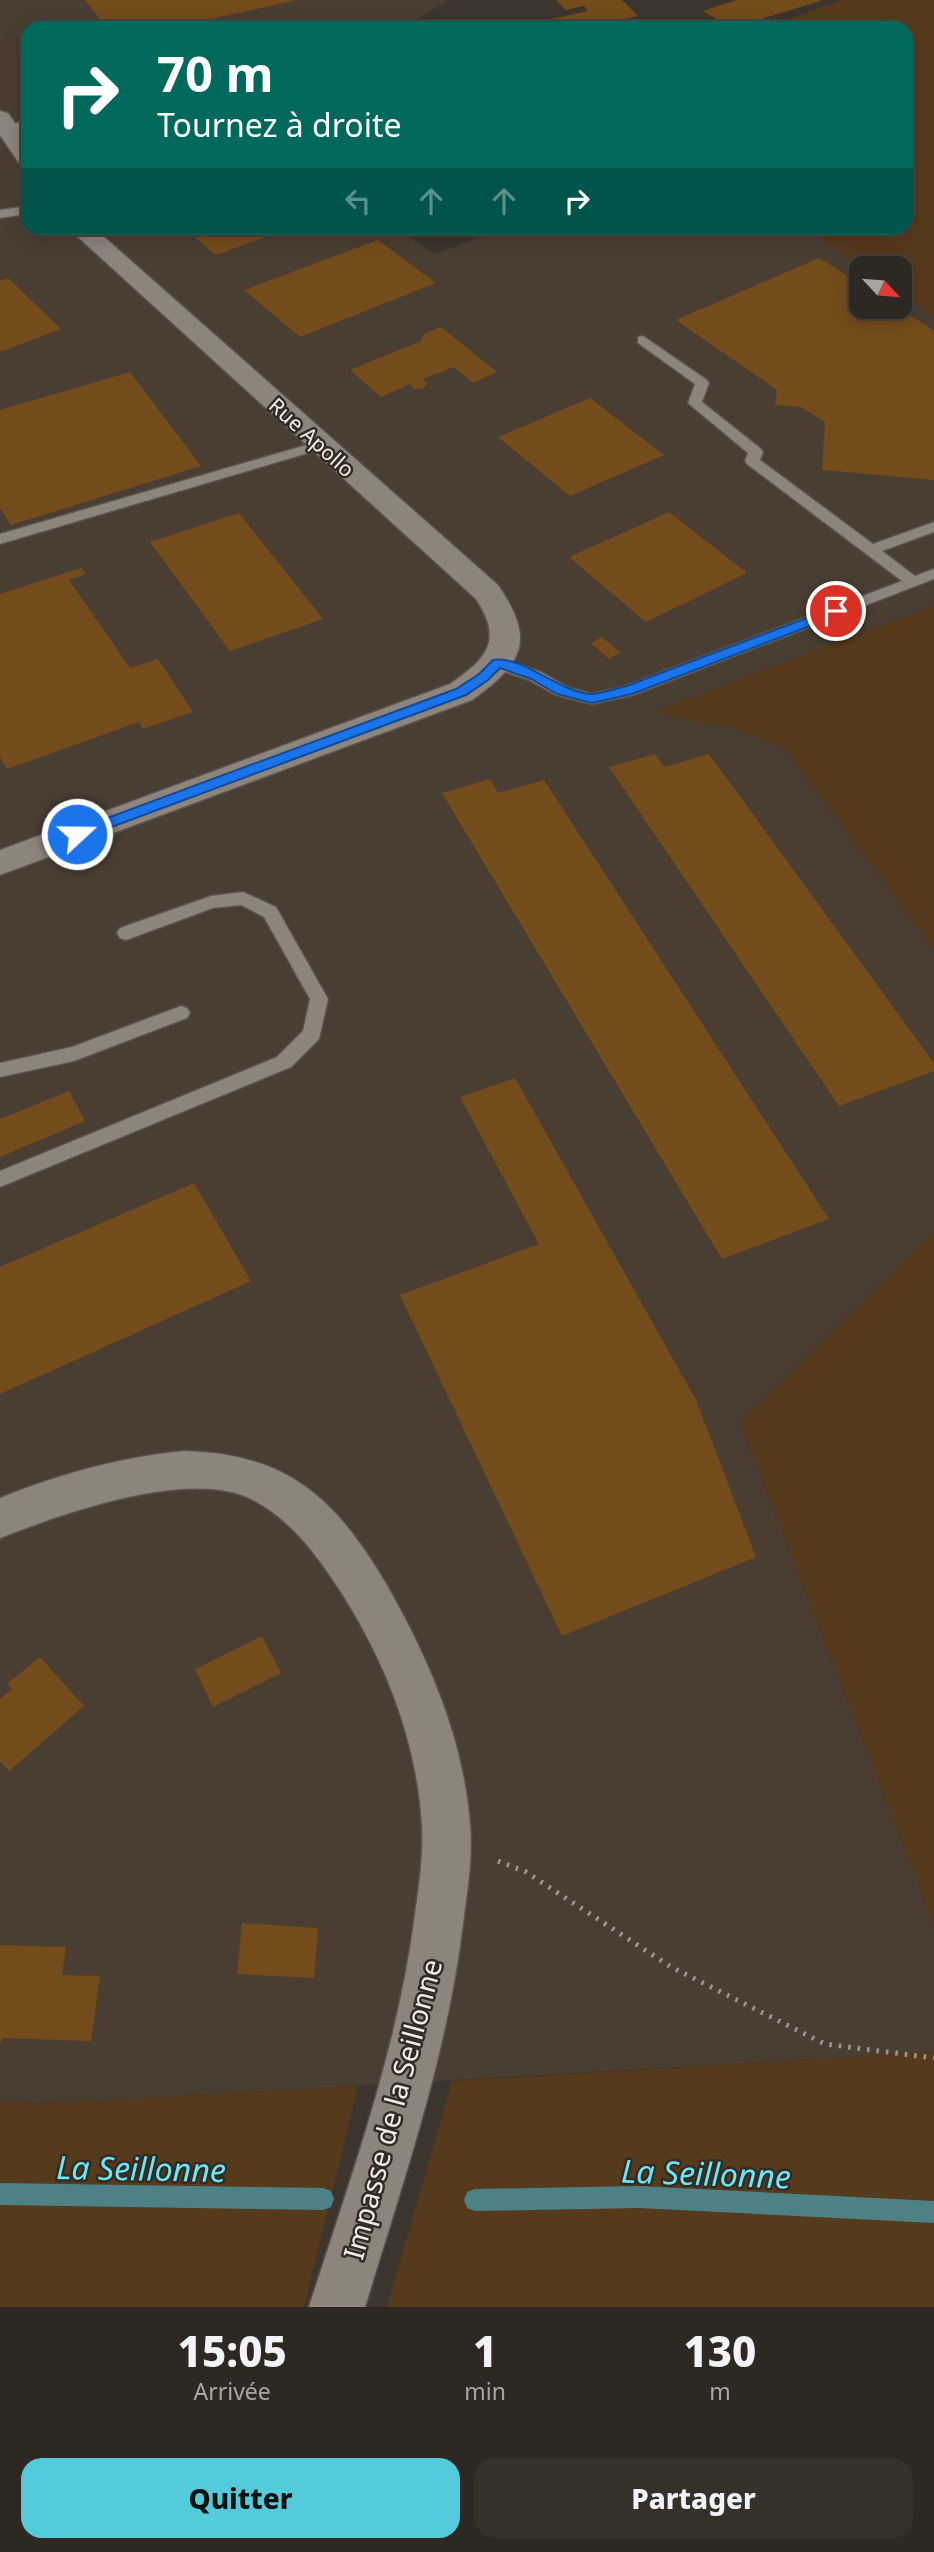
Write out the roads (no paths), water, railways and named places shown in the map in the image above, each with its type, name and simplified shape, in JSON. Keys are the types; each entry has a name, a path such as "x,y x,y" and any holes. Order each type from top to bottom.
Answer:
{"street":[{"path":"12,123 21,143"},
{"name":"Rue Apollo","path":"88,235 487,592 503,612 508,635 497,663"},
{"path":"0,863 461,692 484,677 497,663"},
{"name":"Impasse de la Seillonne","path":"0,1518 31,1505 95,1485 168,1473 210,1472 247,1478 289,1499 319,1525 351,1569 392,1641 422,1708 437,1765 447,1840 438,1942 417,2042 337,2307"}],"lane":[{"path":"0,214 21,211"},
{"path":"643,340 702,383 695,403 756,452 752,461 913,582"},
{"path":"0,539 320,444"},
{"path":"871,550 934,527"},
{"path":"497,663 535,676 562,691 592,699 627,691 934,574"},
{"path":"0,1180 284,1062 312,1034 318,999 270,912 243,898 211,902 126,933"},
{"path":"0,1070 74,1054 181,1013"}],"waterway":[{"name":"La Seillonne","path":"0,2194 323,2199"},
{"name":"La Seillonne","path":"475,2200 639,2197 934,2212"}]}
